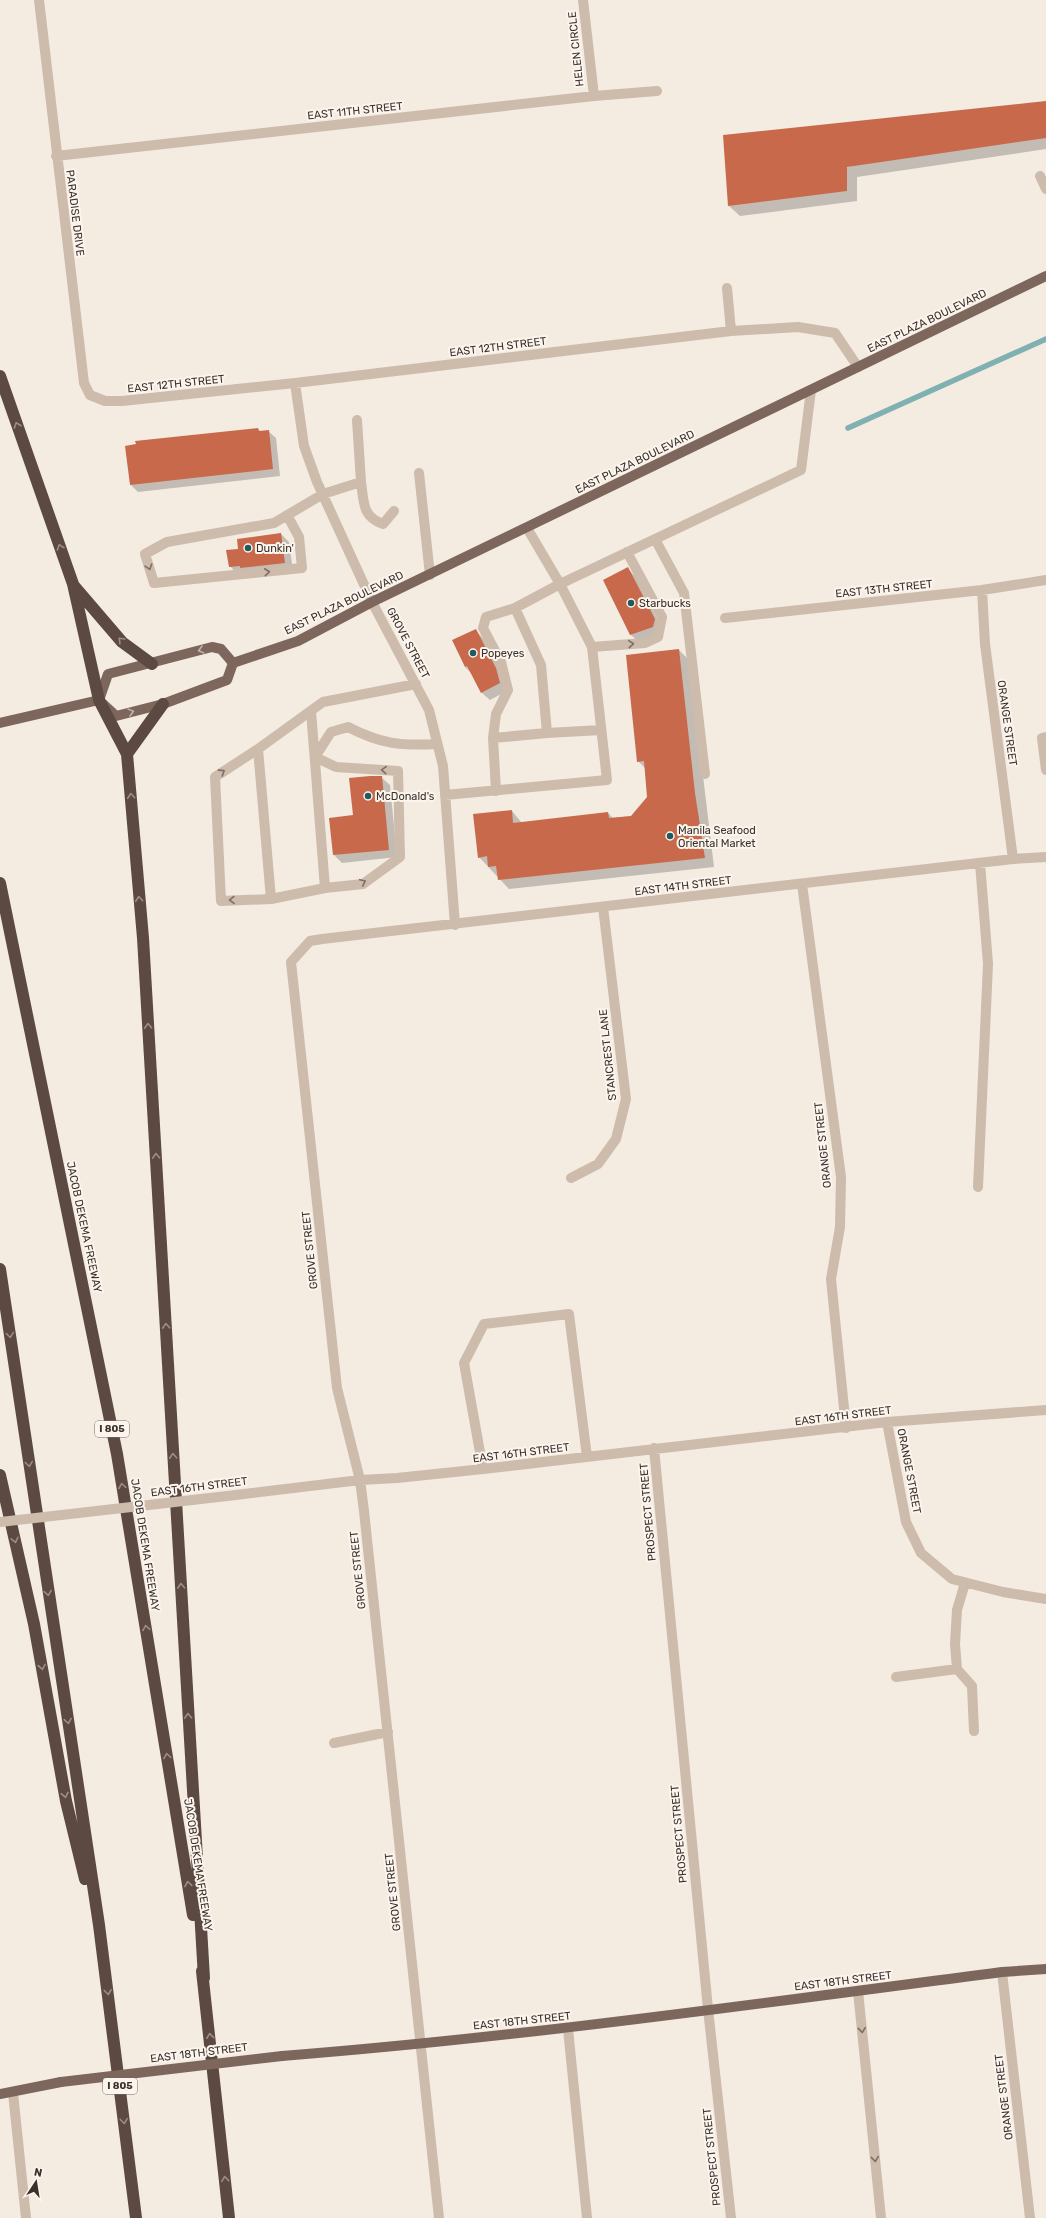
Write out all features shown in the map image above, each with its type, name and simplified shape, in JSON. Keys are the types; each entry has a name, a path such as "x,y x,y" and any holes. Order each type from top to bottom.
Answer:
{"highway":[{"path":"0,376 73,584 99,700 127,754 143,946 204,1978"},
{"path":"73,584 122,642 152,664"},
{"path":"127,754 162,704"},
{"name":"JACOB DEKEMA FREEWAY","path":"0,883 117,1454 204,1978 229,2218"},
{"name":"I 805","path":"0,1269 103,1953 136,2218"},
{"path":"0,1475 34,1624 66,1801 103,1953"}],"main road":[{"name":"EAST PLAZA BOULEVARD","path":"232,663 298,641 372,602 1046,276"},
{"path":"212,647 220,649 232,663 227,680 162,704 116,716 99,700 108,674 152,664 212,647"},
{"path":"0,723 99,700"},
{"name":"EAST 18TH STREET","path":"0,2094 13,2093 61,2082 282,2056 421,2045 568,2029 708,2009 1002,1972 1046,1969"}],"street":[{"name":"PARADISE DRIVE","path":"39,0 56,156 84,383 90,395 106,401 122,401"},
{"name":"HELEN CIRCLE","path":"583,0 594,96"},
{"name":"EAST 11TH STREET","path":"56,156 594,96 657,91"},
{"path":"1040,176 1046,189"},
{"path":"726,288 731,331"},
{"name":"EAST 12TH STREET","path":"122,401 295,383 731,331 798,326 835,333 858,367"},
{"name":"GROVE STREET","path":"295,383 304,446 323,494 372,602 429,710 443,766 455,925"},
{"path":"496,791 493,738 496,714 508,690 501,662 483,628 486,617 515,608 560,584 801,470 811,390"},
{"path":"357,420 361,482 365,508 372,521 383,524 394,511"},
{"path":"419,473 430,575"},
{"path":"287,515 299,537 302,568 154,583 145,554 167,542 274,523 287,515 323,494 361,482"},
{"path":"445,795 607,780 592,648 560,584 527,528"},
{"path":"656,539 684,593 705,774"},
{"path":"592,648 645,643 658,637 662,617 628,552"},
{"name":"EAST 13TH STREET","path":"725,618 982,590 1046,580"},
{"name":"ORANGE STREET","path":"982,590 985,644 1013,859"},
{"path":"515,608 541,666 547,733"},
{"path":"315,758 336,767 398,771 400,857 363,884 326,888 271,899 221,901 215,777 323,702 416,684"},
{"path":"311,711 326,888"},
{"path":"315,758 330,732 348,727 370,739 406,746 437,744"},
{"path":"493,738 601,730"},
{"path":"1046,737 1042,738 1046,770"},
{"path":"258,748 271,899"},
{"name":"EAST 14TH STREET","path":"322,939 455,925 1013,859 1046,857"},
{"path":"978,1187 988,964 980,863"},
{"name":"ORANGE STREET","path":"802,884 841,1177 840,1227 831,1279 846,1428"},
{"name":"STANCREST LANE","path":"571,1178 598,1164 616,1139 626,1099 603,907"},
{"name":"GROVE STREET","path":"322,939 310,942 291,962 337,1388 360,1480 439,2218"},
{"path":"483,1469 464,1363 484,1324 569,1314 587,1457"},
{"name":"EAST 16TH STREET","path":"0,1522 360,1480 483,1469 654,1448 846,1428 887,1422 1046,1410"},
{"name":"ORANGE STREET","path":"887,1422 906,1522 921,1553 952,1579 965,1584 1046,1599"},
{"name":"PROSPECT STREET","path":"654,1448 708,2009 731,2218"},
{"path":"965,1584 957,1610 955,1644 957,1669 972,1686 974,1731"},
{"path":"896,1677 957,1669"},
{"path":"334,1743 388,1732"},
{"name":"ORANGE STREET","path":"1002,1972 1030,2218"},
{"path":"858,1991 881,2218"},
{"path":"568,2029 587,2218"},
{"path":"13,2093 26,2218"}],"building":[{"path":"1046,101 1046,138 847,167 847,191 728,206 723,135"},
{"path":"258,428 259,431 269,430 273,469 130,485 125,446 136,444 135,441"},
{"path":"281,533 285,563 240,568 240,566 229,567 226,550 238,549 237,539"},
{"name":"Starbucks","path":"628,567 655,619 653,627 630,635 603,580"},
{"name":"Popeyes","path":"476,629 496,668 500,683 481,693 467,666 465,667 452,640"},
{"path":"679,649 695,793 705,858 498,880 496,866 488,867 487,856 478,858 473,814 512,810 513,823 608,812 609,818 631,816 647,797 644,761 637,762 626,655"},
{"name":"McDonald's","path":"382,776 389,850 333,855 329,818 353,815 349,778"}],"waterway":[{"path":"848,428 1046,339"}],"place":[{"name":"Dunkin'","path":"248,548"},
{"name":"Starbucks","path":"631,603"},
{"name":"Popeyes","path":"473,653"},
{"name":"McDonald's","path":"368,796"},
{"name":"Manila Seafood Oriental Market","path":"670,836"}]}
